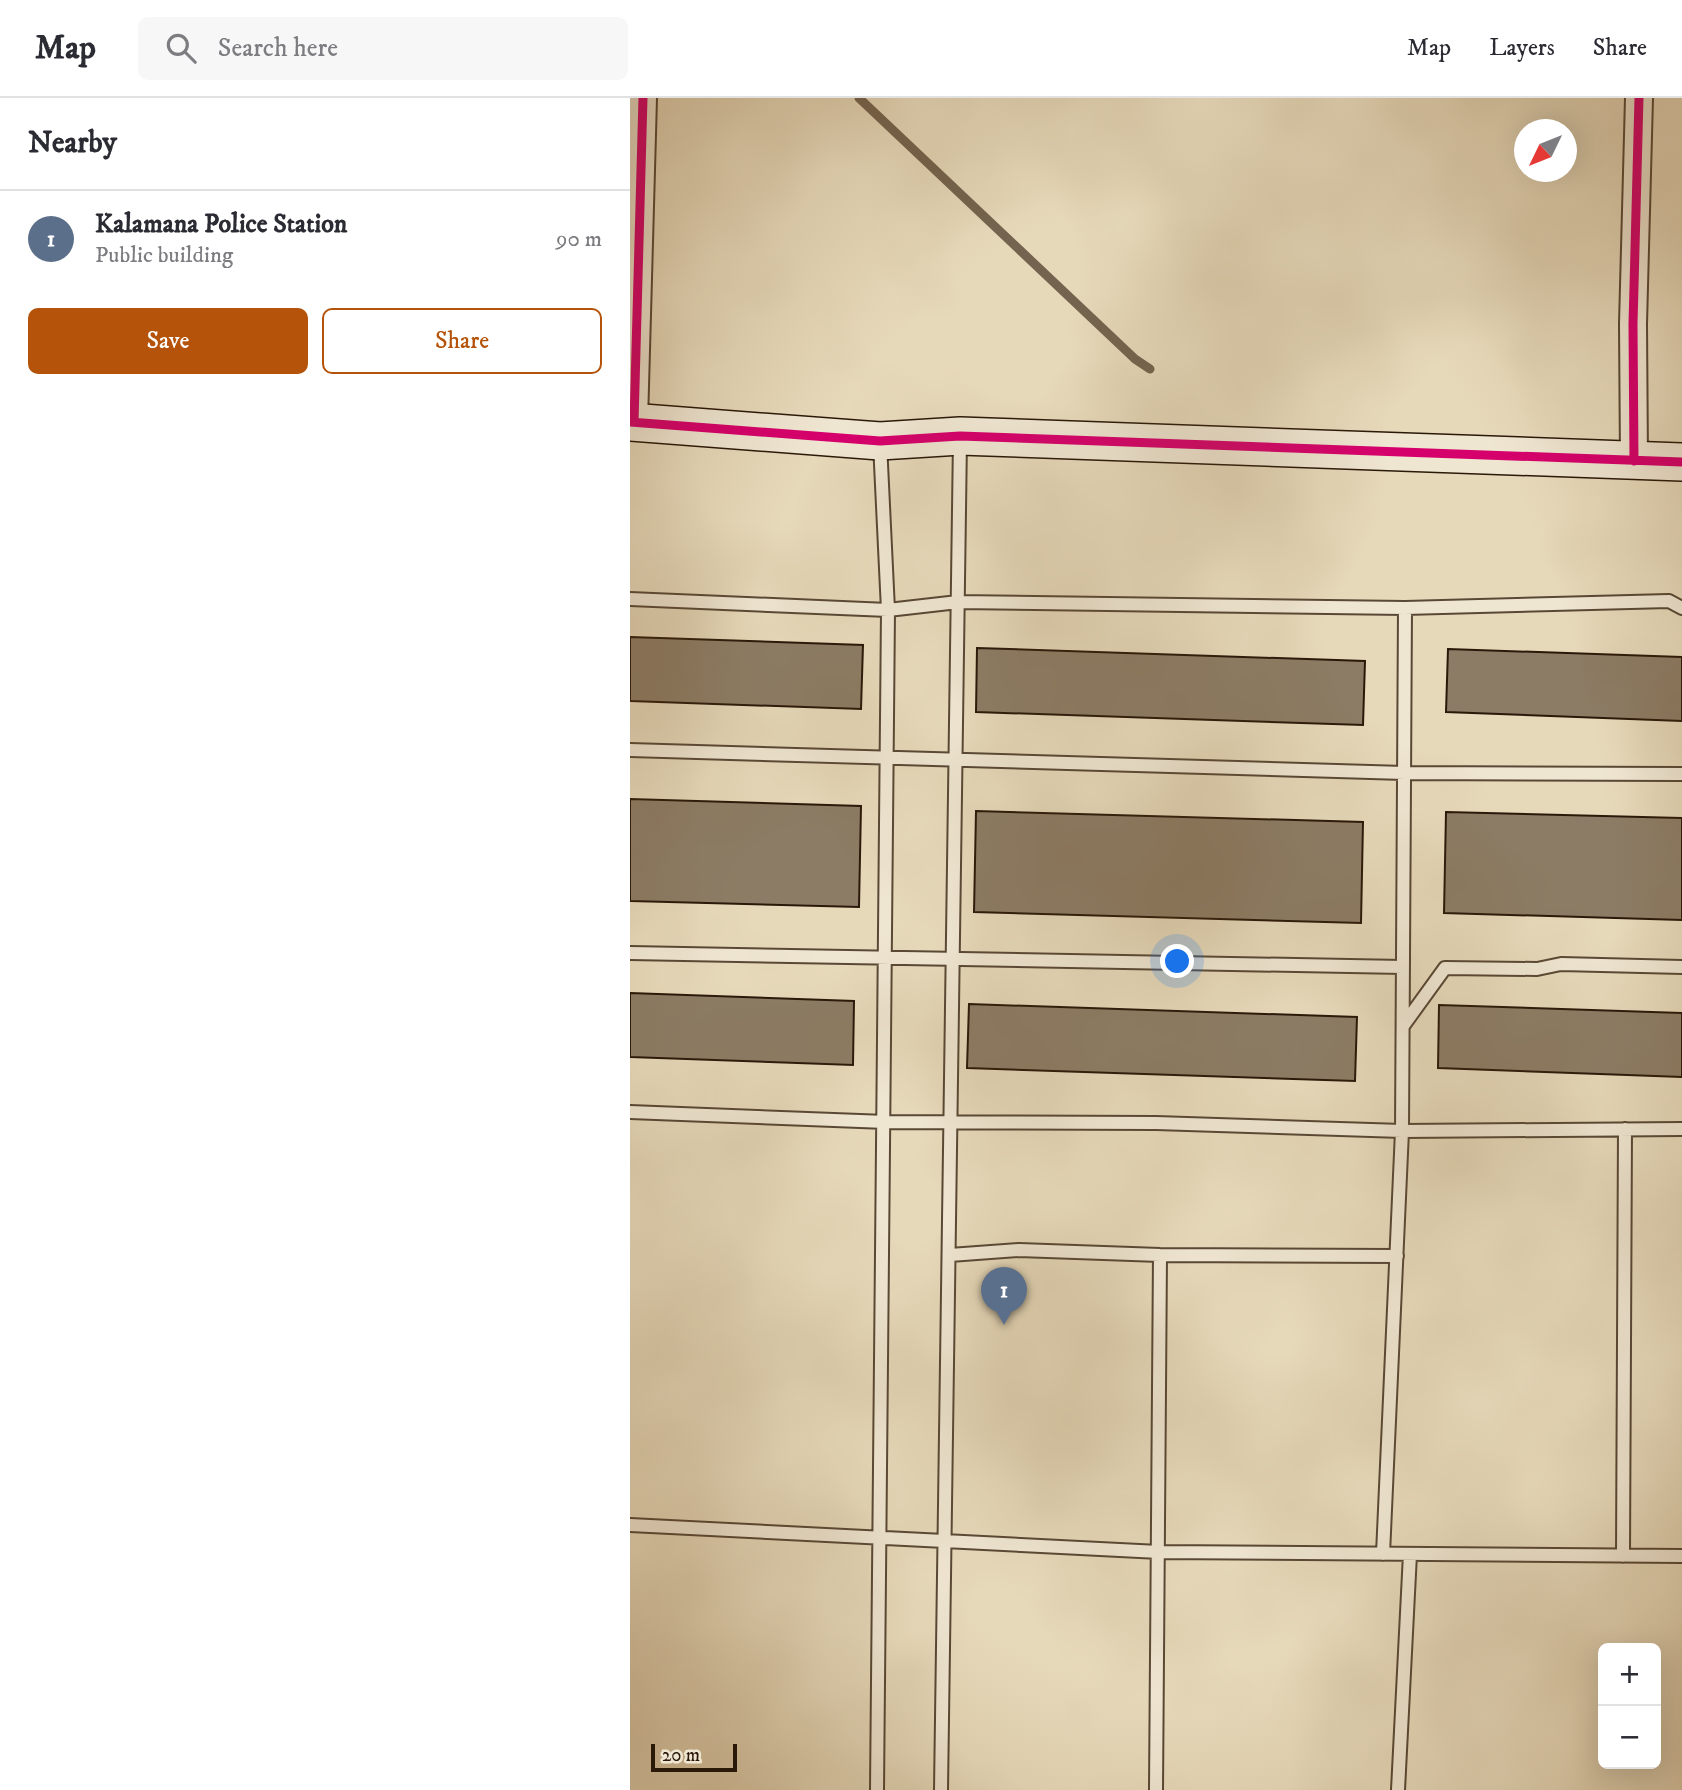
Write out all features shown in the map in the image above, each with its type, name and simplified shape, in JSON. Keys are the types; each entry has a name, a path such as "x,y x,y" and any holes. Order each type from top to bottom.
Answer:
{"street":[{"path":"643,98 632,422 880,441 960,436 1682,462"},
{"path":"1634,461 1633,324 1639,98"}],"lane":[{"path":"941,1790 960,436"},
{"path":"877,1790 886,1122 885,756 888,610 880,441"},
{"path":"630,599 888,610 958,602 1405,608 1669,601 1682,608"},
{"path":"1383,1554 1402,1131 1405,608"},
{"path":"630,750 1404,773 1682,774"},
{"path":"630,953 1403,967"},
{"path":"1403,1026 1445,968 1537,969 1561,964 1682,967"},
{"path":"630,1112 886,1122 1156,1123 1402,1131 1682,1129"},
{"path":"1623,1556 1625,1129"},
{"path":"950,1255 1019,1250 1160,1255 1396,1256"},
{"path":"1156,1790 1160,1255"},
{"path":"630,1525 1159,1552 1682,1556"},
{"path":"1398,1790 1410,1554"}],"building":[{"path":"630,637 863,645 861,709 630,701"},
{"path":"977,648 1365,661 1363,725 976,712"},
{"path":"1448,649 1682,657 1682,721 1446,712"},
{"path":"630,799 861,806 859,907 630,901"},
{"path":"976,811 1363,822 1361,923 974,912"},
{"path":"1446,812 1682,818 1682,920 1444,913"},
{"path":"630,993 854,1001 853,1065 630,1057"},
{"path":"969,1004 1357,1017 1355,1081 967,1068"},
{"path":"1439,1005 1682,1013 1682,1077 1438,1068"}],"waterway":[{"path":"859,98 1135,359 1150,369"}],"cycle path":[{"path":"634,422 643,98"},
{"path":"1634,461 1633,324 1639,98"},
{"path":"630,422 880,441 960,436 1682,462"}],"place":[{"name":"Kalamana Police Station","path":"1004,1325"}]}
